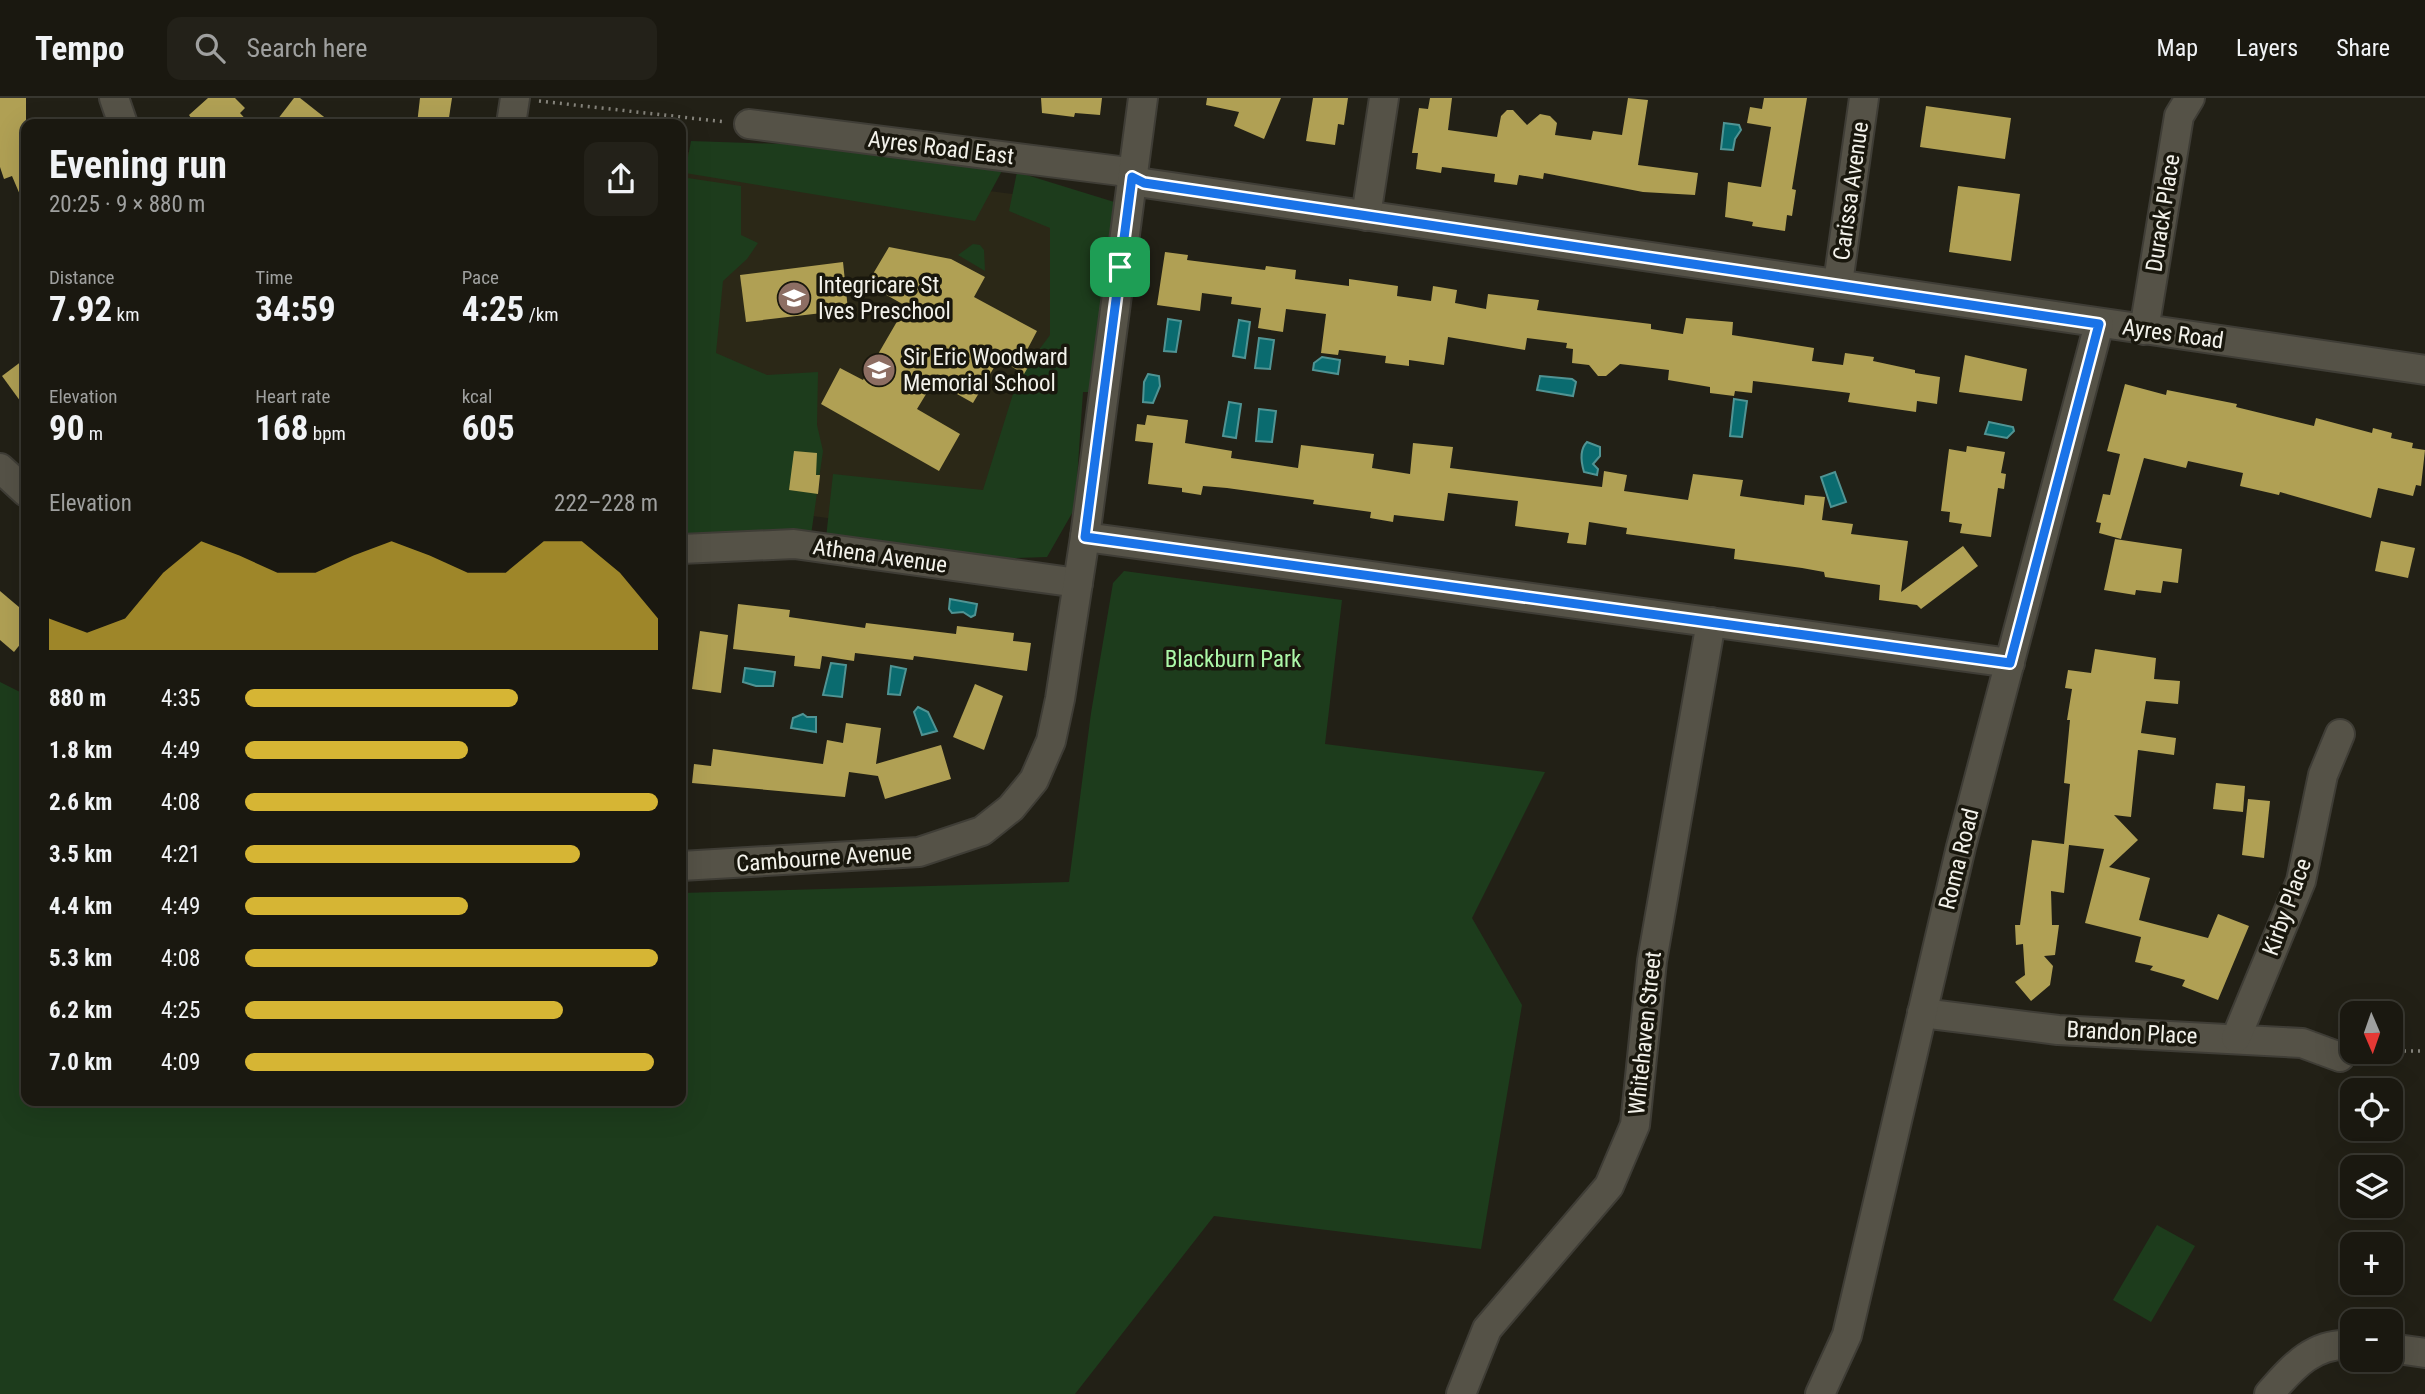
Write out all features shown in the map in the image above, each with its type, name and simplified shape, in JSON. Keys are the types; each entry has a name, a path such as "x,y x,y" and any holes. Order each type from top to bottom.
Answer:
{"street":[{"path":"114,98 121,119"},
{"path":"512,119 515,98"},
{"name":"Cambourne Avenue","path":"686,866 919,852 982,831 1011,808 1034,780 1051,741 1078,583 1143,98"},
{"path":"1366,216 1384,98"},
{"name":"Carissa Avenue","path":"1838,283 1864,98"},
{"name":"Durack Place","path":"2144,330 2179,116 2190,98"},
{"name":"Ayres Road East","path":"749,124 1120,171 1132,177"},
{"name":"Ayres Road","path":"1132,177 1144,183 2425,370"},
{"name":"Roma Road","path":"1819,1394 1847,1335 1922,1013 2099,324"},
{"path":"0,468 21,487"},
{"path":"1085,537 2010,663"},
{"name":"Athena Avenue","path":"686,549 794,544 1078,583"},
{"name":"Whitehaven Street","path":"1461,1394 1487,1329 1609,1186 1635,1125 1651,961 1711,622"},
{"name":"Kirby Place","path":"2236,1038 2301,881 2323,775 2340,734"},
{"name":"Brandon Place","path":"1922,1013 2058,1030 2302,1043 2340,1057"},
{"path":"2269,1394 2300,1359 2340,1346"},
{"path":"2403,1350 2425,1353"}],"path":[{"path":"515,98 749,124"},
{"path":"2403,1051 2425,1051"}],"shaded area":[{"name":"Sir Eric Woodward Memorial School","path":"686,152 1081,203 1036,546 805,515 686,520"}],"green space":[{"path":"691,141 842,146 1004,167 975,221 686,173"},
{"path":"1017,172 1124,205 1095,392 1083,392 1075,508 1047,557 960,560 826,538 833,474 983,490 1018,378 1050,335 1050,228 1009,211"},
{"path":"686,178 741,186 741,235 758,243 747,259 723,281 716,353 767,375 818,372 817,425 823,451 811,535 686,534"},
{"path":"973,244 980,245 984,250 985,271 958,255"},
{"name":"Blackburn Park","path":"1124,571 1342,600 1325,744 1545,772 1472,918 1522,1005 1481,1249 1214,1216 1075,1394 0,1394 0,682 21,692 21,1106 686,1106 686,893 1069,882 1091,713 1113,583"},
{"path":"2157,1225 2195,1246 2151,1322 2113,1300"}],"water":[{"path":"1724,123 1739,125 1741,130 1735,139 1733,150 1721,149"},
{"path":"1168,319 1181,321 1176,352 1164,351"},
{"path":"1239,320 1250,322 1245,358 1233,356"},
{"path":"1259,338 1274,340 1270,369 1255,368"},
{"path":"1322,357 1340,360 1338,374 1313,370 1314,363"},
{"path":"1148,374 1159,376 1160,386 1153,403 1143,402 1144,382"},
{"path":"1540,376 1572,379 1576,382 1573,396 1537,390"},
{"path":"1734,399 1747,401 1742,437 1730,436"},
{"path":"1229,402 1241,404 1236,438 1223,436"},
{"path":"1259,409 1276,411 1272,442 1256,441"},
{"path":"1989,422 2013,427 2014,431 2007,438 1985,434"},
{"path":"1587,442 1600,447 1600,456 1593,464 1598,469 1597,475 1584,472 1582,452"},
{"path":"1835,472 1846,502 1831,507 1821,477"},
{"path":"950,599 977,604 975,615 971,617 963,612 952,613 949,609"},
{"path":"831,663 846,665 842,697 823,695"},
{"path":"891,666 906,669 900,695 888,694"},
{"path":"745,668 775,672 773,686 756,686 743,682"},
{"path":"918,707 928,712 937,731 922,735 914,712"},
{"path":"803,714 816,717 816,732 791,728 793,718"}],"building":[{"path":"0,98 26,98 26,119 21,119 21,197 12,176 4,179 0,167"},
{"path":"208,98 235,98 245,108 240,113 245,119 192,119 189,115"},
{"path":"294,98 300,98 327,119 278,119"},
{"path":"420,98 452,98 449,119 418,119"},
{"path":"1041,98 1102,98 1100,115 1075,113 1074,117 1042,113"},
{"path":"1207,98 1281,98 1264,139 1234,126 1239,112 1206,105"},
{"path":"1313,98 1348,98 1344,125 1338,124 1335,145 1306,141"},
{"path":"1430,98 1452,98 1448,130 1497,137 1501,116 1507,110 1513,110 1527,125 1540,114 1550,116 1557,123 1555,135 1591,140 1593,131 1622,135 1628,98 1648,100 1638,165 1698,173 1695,195 1643,192 1544,173 1543,179 1519,175 1517,185 1494,182 1495,174 1442,167 1441,173 1416,169 1418,153 1412,153 1419,108 1428,109"},
{"path":"1764,98 1807,98 1792,189 1796,190 1792,216 1787,215 1785,231 1752,226 1753,222 1725,217 1728,182 1761,187 1771,127 1747,123 1750,107 1762,109"},
{"path":"1926,106 2011,118 2005,159 1920,147"},
{"path":"1958,186 2020,194 2011,261 1949,252"},
{"path":"889,247 951,259 985,277 974,297 1037,331 1027,350 1037,352 1024,374 999,359 973,403 934,381 917,409 960,434 939,471 821,404 840,368 863,380 906,306 867,284"},
{"path":"1165,252 1188,255 1187,260 1265,270 1266,266 1296,270 1295,279 1349,286 1349,279 1398,286 1397,296 1431,301 1433,286 1457,290 1455,303 1486,309 1488,294 1539,300 1537,310 1651,324 1651,329 1683,334 1686,318 1733,322 1732,335 1814,348 1812,361 1843,365 1845,353 1874,357 1873,361 1940,377 1937,404 1917,401 1916,412 1848,402 1850,393 1753,381 1752,393 1735,391 1734,396 1710,393 1710,387 1668,380 1669,370 1620,364 1606,376 1598,376 1589,365 1572,363 1573,349 1566,348 1567,343 1527,338 1525,350 1448,337 1444,365 1409,360 1409,366 1385,363 1386,356 1339,350 1338,355 1321,353 1326,314 1286,309 1283,332 1258,328 1261,308 1231,304 1232,297 1202,293 1200,311 1157,305"},
{"path":"843,262 848,310 746,322 740,275"},
{"path":"1965,355 2027,369 2022,401 1959,392"},
{"path":"21,362 21,402 2,376"},
{"path":"2125,384 2166,395 2167,390 2237,404 2236,407 2314,426 2316,418 2372,433 2373,428 2392,433 2391,438 2413,443 2412,448 2425,450 2421,486 2416,485 2413,496 2378,488 2371,518 2280,492 2279,495 2240,486 2243,473 2188,461 2186,468 2144,458 2121,539 2099,533 2101,523 2096,522 2103,494 2110,495 2120,454 2107,451"},
{"path":"1147,415 1188,420 1185,443 1232,451 1231,458 1298,468 1301,445 1374,454 1372,468 1410,474 1413,443 1453,447 1450,468 1602,487 1604,471 1627,475 1624,491 1688,500 1693,474 1743,480 1740,496 1804,505 1805,495 1825,497 1822,520 1853,524 1851,534 1908,541 1901,592 1963,546 1978,566 1921,609 1917,605 1879,600 1880,585 1825,577 1824,572 1802,568 1734,559 1735,549 1626,534 1627,528 1589,522 1586,545 1567,543 1569,533 1515,526 1518,501 1448,493 1444,521 1394,515 1393,522 1370,518 1371,512 1313,504 1314,500 1203,486 1201,495 1182,492 1182,488 1148,484 1153,443 1135,441 1137,424 1145,425"},
{"path":"1967,446 2005,452 2001,473 2006,474 2004,489 1998,488 1991,537 1960,533 1962,524 1949,522 1950,512 1941,511 1949,449 1966,452"},
{"path":"794,451 817,453 816,475 820,475 818,494 789,490"},
{"path":"2115,539 2182,549 2178,583 2163,581 2161,593 2136,590 2135,595 2104,590"},
{"path":"2381,541 2415,548 2408,578 2375,571"},
{"path":"0,591 21,609 21,643 14,652 0,640"},
{"path":"738,604 790,610 789,617 865,628 866,623 956,634 957,626 1014,633 1013,641 1031,643 1027,671 914,656 913,660 855,653 854,661 822,656 820,669 794,666 795,656 733,649"},
{"path":"700,631 728,635 721,693 692,689"},
{"path":"2095,649 2156,658 2154,679 2180,681 2178,704 2146,701 2141,733 2176,738 2174,755 2138,750 2131,817 2114,815 2138,840 2109,867 2150,878 2139,920 2208,938 2218,914 2249,926 2218,1000 2182,986 2185,980 2150,970 2153,966 2135,962 2141,937 2085,923 2104,849 2069,845 2064,893 2051,891 2052,925 2059,925 2055,955 2044,956 2053,966 2050,985 2031,1001 2015,982 2025,975 2023,944 2016,945 2015,925 2020,925 2032,840 2064,844 2070,784 2064,783 2070,720 2067,720 2072,689 2065,688 2068,670 2091,673"},
{"path":"975,684 1003,696 984,750 953,737"},
{"path":"846,723 881,728 876,764 941,745 951,779 885,799 878,776 849,772 845,797 692,783 694,764 711,766 713,749 823,764 827,740 843,743"},
{"path":"2216,783 2245,786 2243,812 2213,809"},
{"path":"2248,799 2270,801 2264,858 2242,855"}],"place":[{"name":"Integricare St Ives Preschool","path":"794,298"},
{"name":"Sir Eric Woodward Memorial School","path":"879,370"}],"route":[{"path":"1132,177 1144,183 1838,283 2099,324 2010,663 1085,537 1120,267 1132,177"}]}
